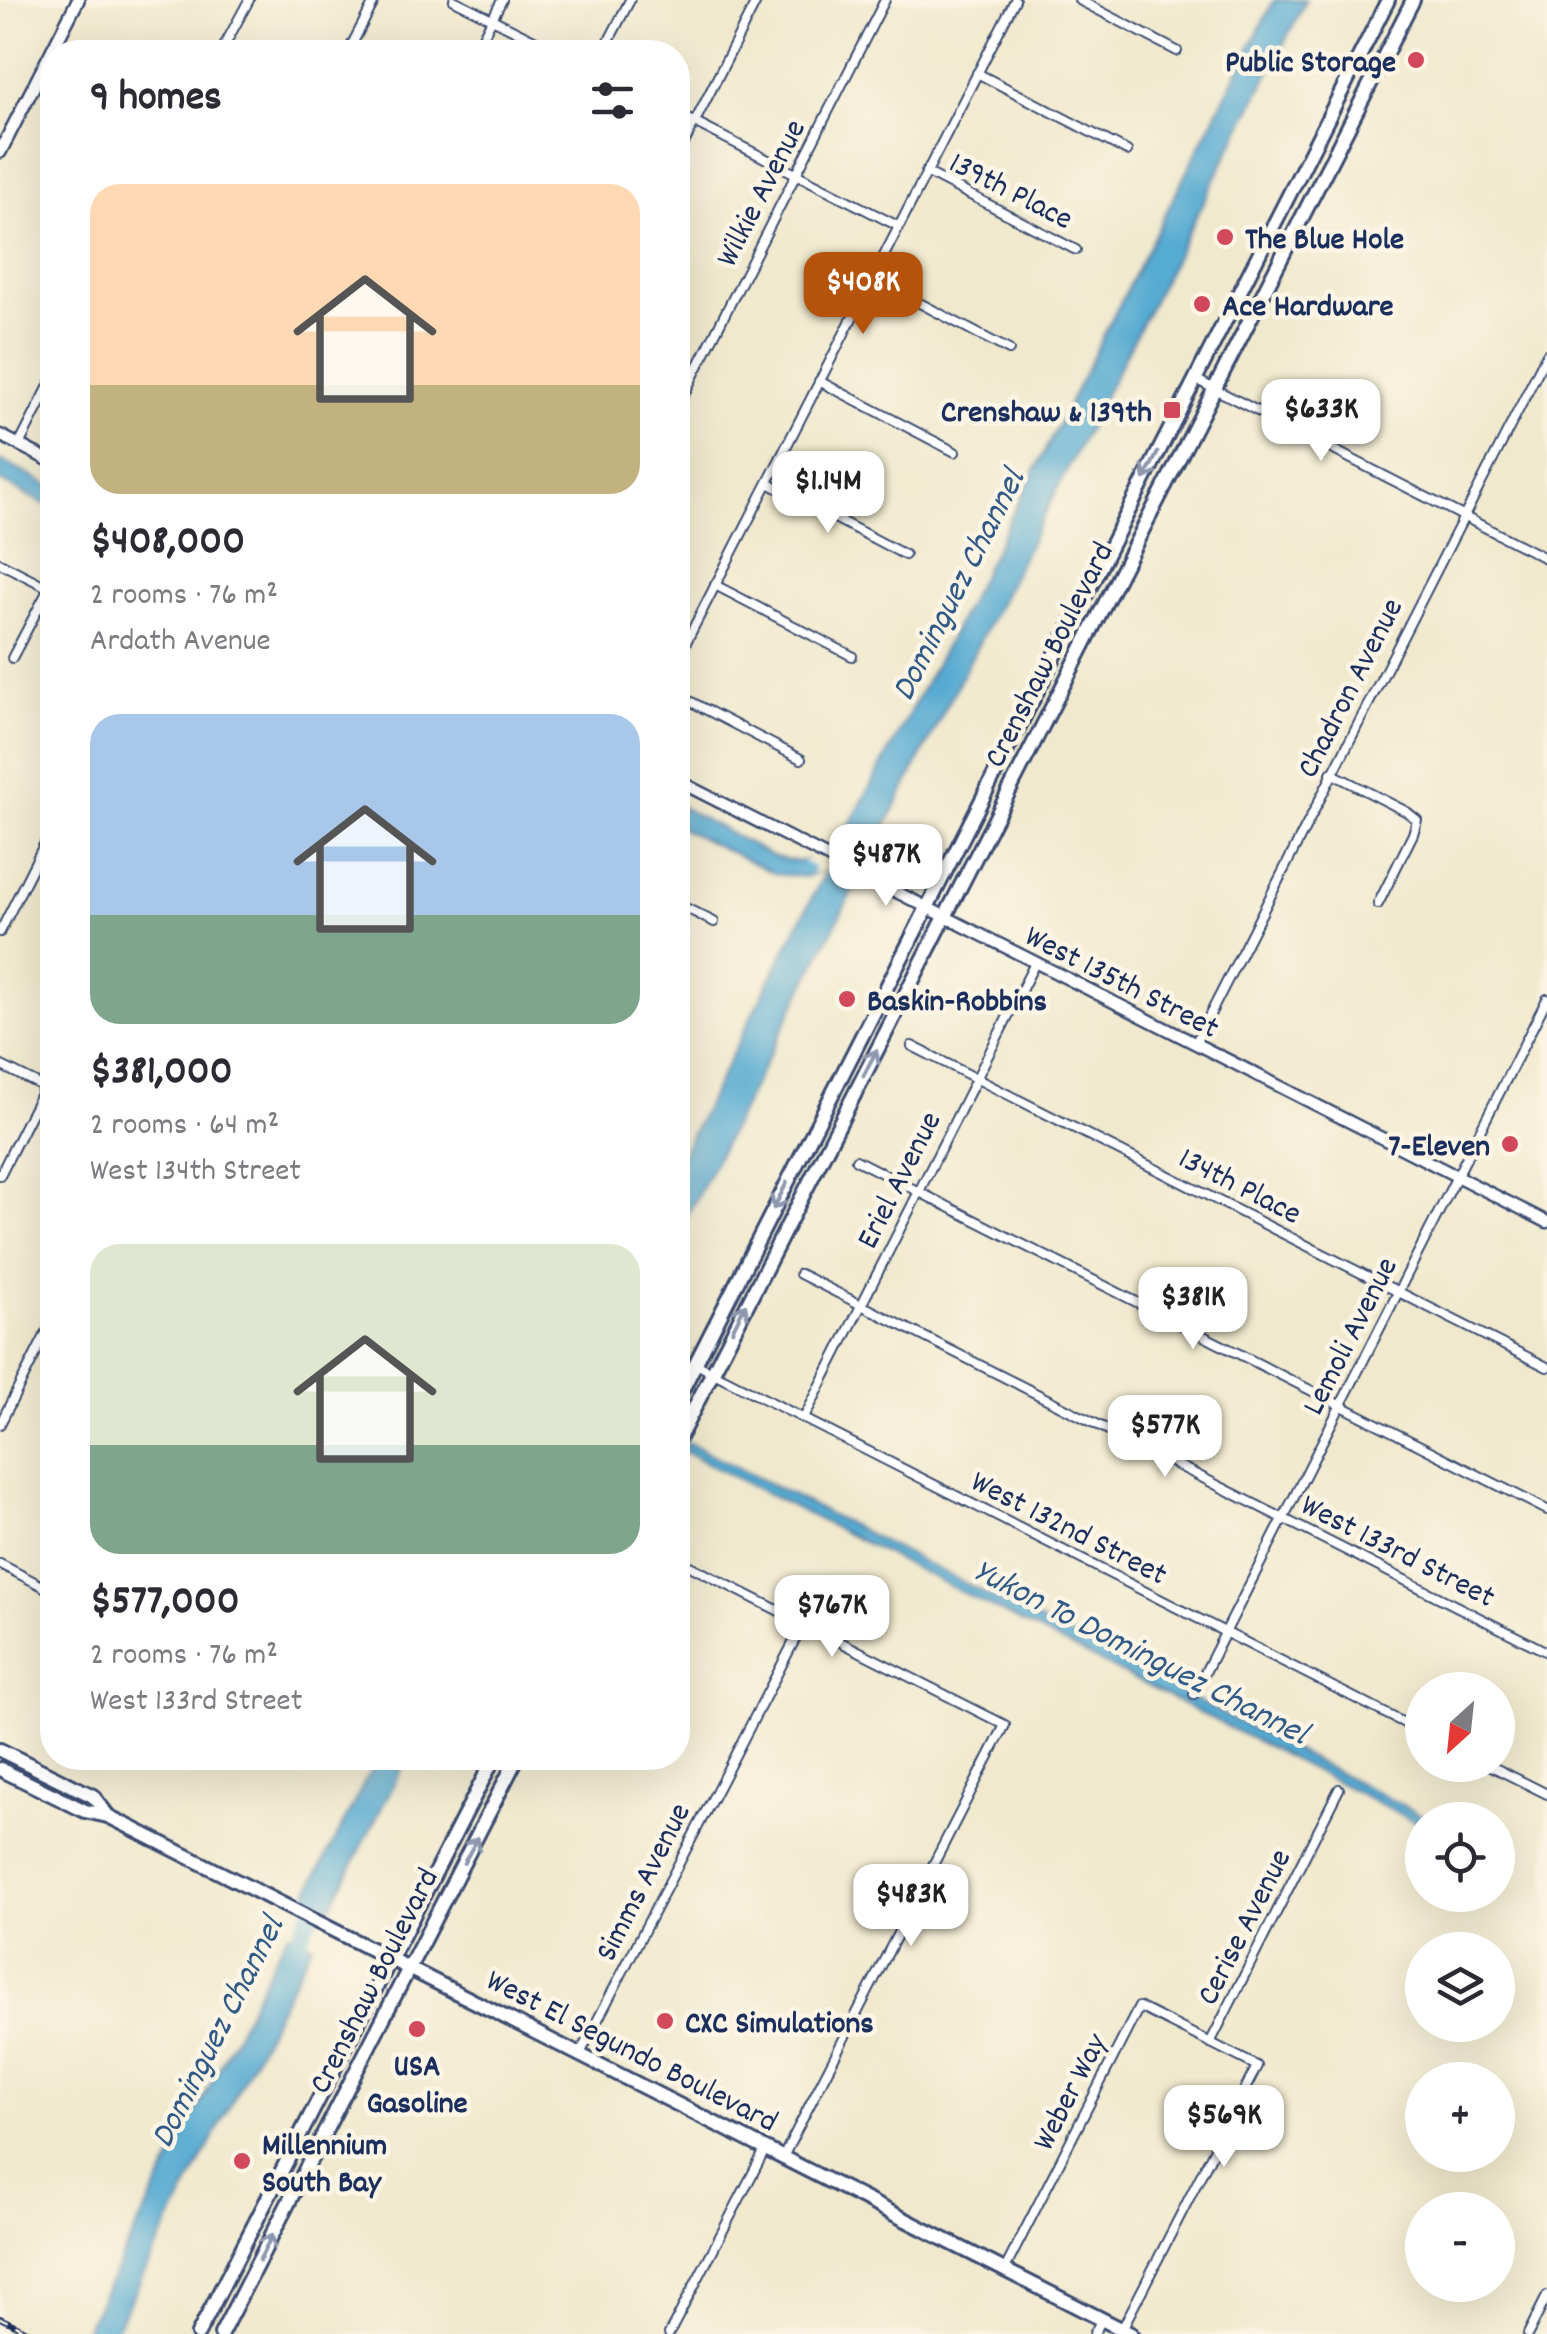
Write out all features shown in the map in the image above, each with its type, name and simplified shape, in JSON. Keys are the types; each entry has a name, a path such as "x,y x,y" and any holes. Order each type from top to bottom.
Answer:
{"main road":[{"path":"57,40 78,0"},
{"name":"Crenshaw Boulevard","path":"690,1372 1388,0"},
{"name":"Crenshaw Boulevard","path":"690,1415 1413,0"},
{"path":"0,152 40,74"},
{"path":"1096,574 1113,584"},
{"path":"996,773 1013,782"},
{"name":"West El Segundo Boulevard","path":"0,1750 40,1770"},
{"path":"0,1760 108,1816"},
{"name":"West El Segundo Boulevard","path":"0,1769 85,1811 108,1816 1126,2332"},
{"name":"West El Segundo Boulevard","path":"40,1770 93,1796 108,1816"},
{"name":"Crenshaw Boulevard","path":"198,2334 488,1770"},
{"name":"Crenshaw Boulevard","path":"221,2334 512,1770"}],"street":[{"path":"228,40 248,0"},
{"path":"354,40 375,0"},
{"path":"454,0 534,40"},
{"path":"481,40 502,0"},
{"path":"609,40 630,0"},
{"path":"690,130 758,0"},
{"name":"Wilkie Avenue","path":"690,382 885,0"},
{"path":"690,634 1015,0"},
{"path":"1079,0 1177,51"},
{"path":"977,74 1127,151"},
{"path":"690,120 898,226"},
{"name":"139th Place","path":"926,172 1076,250"},
{"path":"872,278 1010,350"},
{"name":"Chadron Avenue","path":"1195,1044 1547,354"},
{"path":"1195,379 1547,559"},
{"path":"820,381 955,452"},
{"path":"20,445 40,404"},
{"path":"0,435 40,456"},
{"path":"768,483 905,555"},
{"path":"0,563 40,583"},
{"path":"715,585 852,656"},
{"path":"12,658 40,608"},
{"path":"690,701 800,759"},
{"path":"1332,773 1408,812 1416,820 1414,834 1378,904"},
{"name":"West 135th Street","path":"690,787 1547,1222"},
{"path":"0,932 40,853"},
{"path":"690,910 714,922"},
{"name":"Eriel Avenue","path":"804,1418 1035,963"},
{"name":"Lemoli Avenue","path":"1194,1694 1547,1000"},
{"name":"134th Place","path":"912,1046 1547,1367"},
{"path":"0,1065 40,1085"},
{"path":"0,1174 40,1103"},
{"path":"856,1160 1547,1510"},
{"name":"West 133rd Street","path":"800,1274 1547,1652"},
{"path":"0,1424 40,1346"},
{"name":"West 132nd Street","path":"694,1364 1405,1723"},
{"path":"0,1564 40,1585"},
{"path":"690,1566 1005,1724 783,2156"},
{"name":"Simms Avenue","path":"580,2054 803,1624"},
{"path":"1515,1778 1547,1794"},
{"name":"Cerise Avenue","path":"1126,2332 1256,2066 1210,2042 1339,1789"},
{"name":"Weber Way","path":"1005,2269 1139,2007 1210,2042"},
{"path":"669,2334 766,2148"},
{"path":"1528,2334 1547,2296"},
{"path":"1094,2334 1102,2319"}],"water":[{"path":"1274,0 1306,0 690,1210 690,1137 826,870 805,877 776,874 690,833 690,812 774,857 799,862 838,847 956,626"},
{"path":"0,460 40,481 40,502 0,481"},
{"path":"690,1444 1405,1807 1405,1816 690,1455"},
{"path":"371,1770 401,1770 331,1907 307,1894"},
{"path":"288,1932 312,1944 113,2334 83,2334"}],"pier":[{"path":"836,843 868,860 855,887 822,871 812,875 815,867 802,861"}],"waterway":[{"name":"Dominguez Channel","path":"290,1955 328,1880"}],"railway":[{"path":"0,2318 33,2334"}],"place":[{"name":"Public Storage","path":"1416,60"},
{"name":"The Blue Hole","path":"1225,237"},
{"name":"Ace Hardware","path":"1202,304"},
{"name":"Crenshaw & 139th","path":"1172,410"},
{"name":"Baskin-Robbins","path":"847,999"},
{"name":"7-Eleven","path":"1510,1144"},
{"name":"CXC Simulations","path":"665,2021"},
{"name":"USA Gasoline","path":"417,2029"},
{"name":"Millennium South Bay","path":"242,2161"}],"water label":[{"name":"Yukon To Dominguez Channel","path":"1142,1650"}]}
